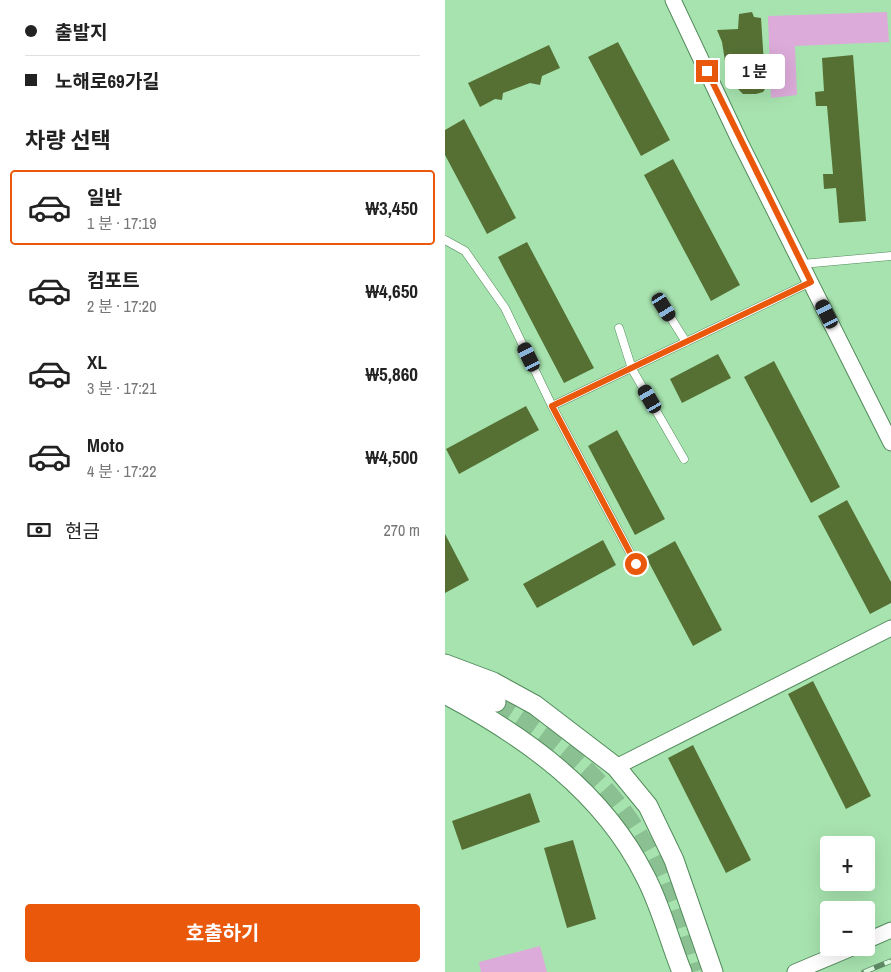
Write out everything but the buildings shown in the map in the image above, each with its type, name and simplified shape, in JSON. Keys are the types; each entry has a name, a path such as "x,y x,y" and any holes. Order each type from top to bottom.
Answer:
{"street":[{"path":"673,0 740,142 891,443"},
{"path":"615,767 891,628"},
{"path":"445,664 493,682 535,705 615,767 649,806 674,860 713,972"},
{"path":"445,679 496,702"},
{"path":"445,694 484,715 569,776 615,826 645,874 682,972"},
{"path":"645,874 655,880 663,878 669,873 674,860"},
{"path":"875,937 891,930"},
{"path":"795,972 833,956"}],"lane":[{"path":"445,240 465,252 505,308 552,406 636,564"},
{"path":"802,264 891,256"},
{"path":"552,406 811,282"},
{"path":"664,307 686,342"},
{"path":"619,328 632,369 684,459"}],"shaded area":[{"path":"887,12 889,42 795,46 797,95 771,98 768,16"},
{"path":"540,946 547,972 481,972 479,962"}],"tunnel":[{"path":"496,702 517,715 576,761 611,796 626,816 649,852 664,885 693,972"}],"railway":[{"path":"864,972 891,961"}],"route":[{"path":"636,564 552,406 811,282 740,142 707,71"}]}
